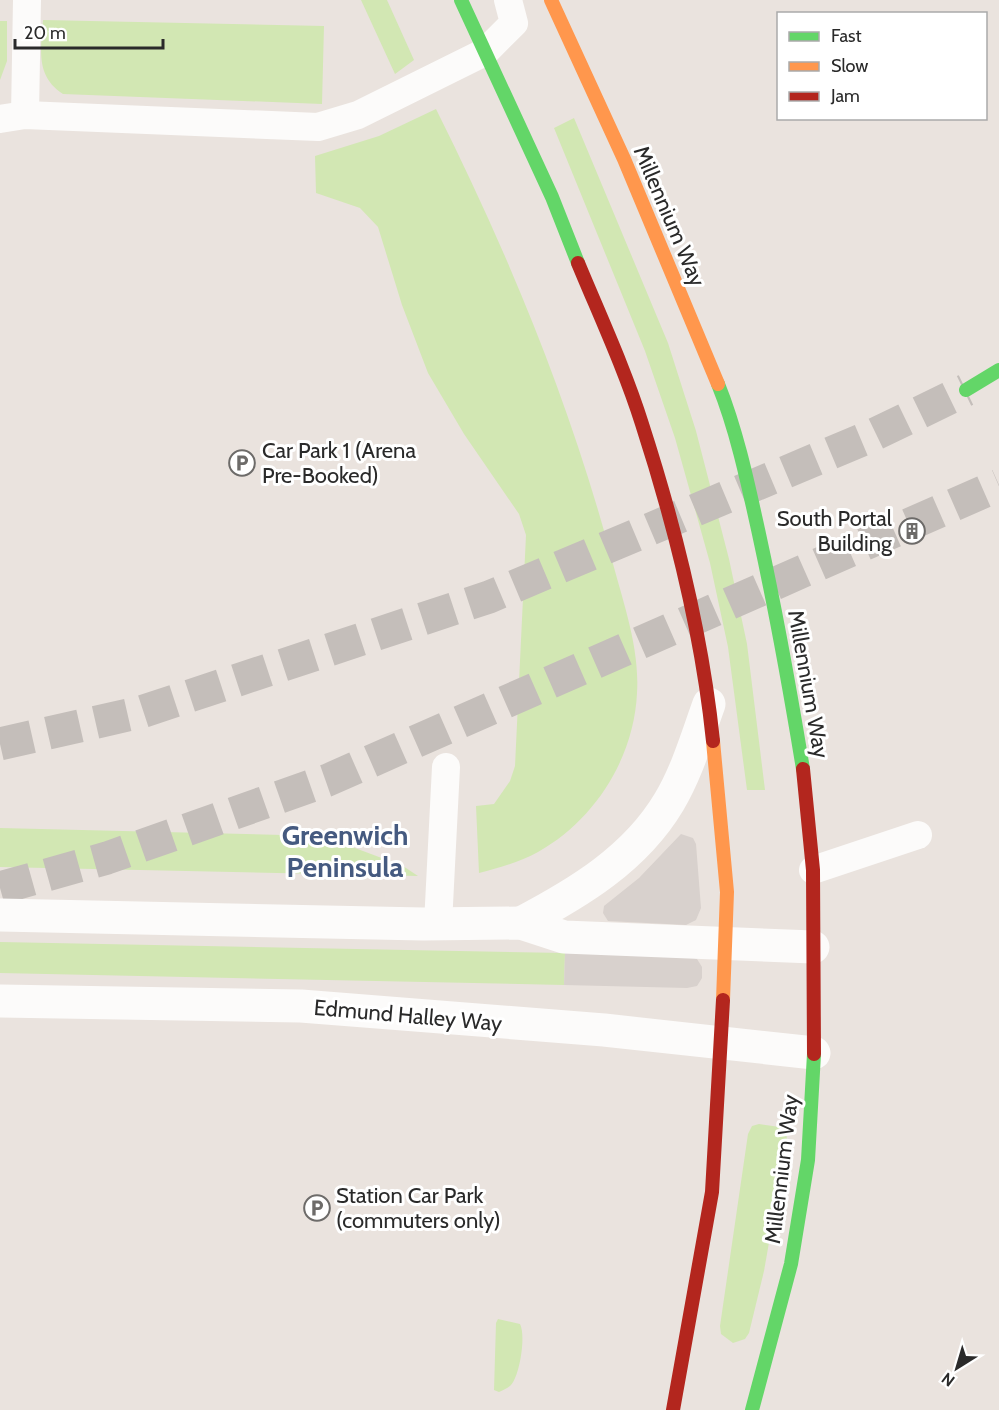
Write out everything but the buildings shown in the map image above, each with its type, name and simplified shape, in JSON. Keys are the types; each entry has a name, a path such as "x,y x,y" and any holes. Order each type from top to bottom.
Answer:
{"main road":[{"path":"461,0 552,197 642,423 682,563 709,704 727,892 722,1044 712,1192 674,1410"},
{"name":"Millennium Way","path":"551,0 624,159 726,404 751,497 784,649 807,798 813,870 814,1053 808,1160 791,1264 752,1410"},
{"path":"966,390 999,370"}],"street":[{"path":"520,923 573,895 614,865 651,830 670,801 689,762 709,704"},
{"path":"0,915 438,924 520,923 564,937 813,947"},
{"name":"Edmund Halley Way","path":"0,1001 301,1006 604,1030 814,1053"}],"lane":[{"path":"27,0 12,117 318,127 358,115 485,52 514,23 508,0"},
{"path":"438,924 446,767"},
{"path":"813,870 918,835"}],"green space":[{"path":"361,0 387,0 414,60 395,74"},
{"path":"43,20 324,26 322,104 63,94 54,87 44,70 41,51"},
{"path":"0,21 7,21 7,61 0,80"},
{"path":"436,109 512,273 556,384 611,556 633,641 637,675 634,717 628,741 608,785 594,805 558,839 538,852 524,859 479,873 476,806 494,804 510,781 515,766 526,535 519,514 464,434 428,373 402,305 378,227 360,208 316,193 315,156 379,136"},
{"path":"574,118 668,343 696,431 729,559 747,644 765,790 747,790 728,647 710,563 675,438 645,351 554,128"},
{"path":"0,828 323,836 403,866 418,876 0,867"},
{"path":"0,942 565,953 564,985 0,973"},
{"path":"759,1124 780,1127 786,1132 787,1140 764,1271 749,1333 745,1339 733,1343 721,1334 720,1326 748,1134 752,1126"},
{"path":"498,1319 520,1324 522,1329 522,1345 517,1373 510,1386 499,1392 494,1390"}],"shaded area":[{"path":"681,834 693,838 696,844 701,908 696,920 686,925 608,921 603,913 604,906 639,878"},
{"path":"565,953 688,956 697,959 702,967 702,978 697,986 687,988 564,985"}],"tunnel":[{"path":"0,744 141,712 489,597 869,437 966,390"},
{"path":"0,888 107,858 328,780 999,485"}],"traffic: fast":[{"path":"461,0 552,197 578,263"},
{"path":"966,390 999,370"},
{"path":"718,384 736,439 755,515 803,769"},
{"path":"752,1410 791,1264 808,1160 814,1054"}],"traffic: slow":[{"path":"551,0 624,159 718,384"},
{"path":"713,741 727,892 723,1000"}],"traffic: jam":[{"path":"578,263 628,384 665,502 686,581 702,661 713,741"},
{"path":"803,769 813,870 814,1054"},
{"path":"673,1410 712,1192 723,1000"}],"place":[{"name":"Car Park 1 (Arena Pre-Booked)","path":"242,463"},
{"name":"South Portal Building","path":"912,531"},
{"name":"Station Car Park (commuters only)","path":"317,1208"}],"district":[{"name":"Greenwich Peninsula","path":"345,851"}]}
